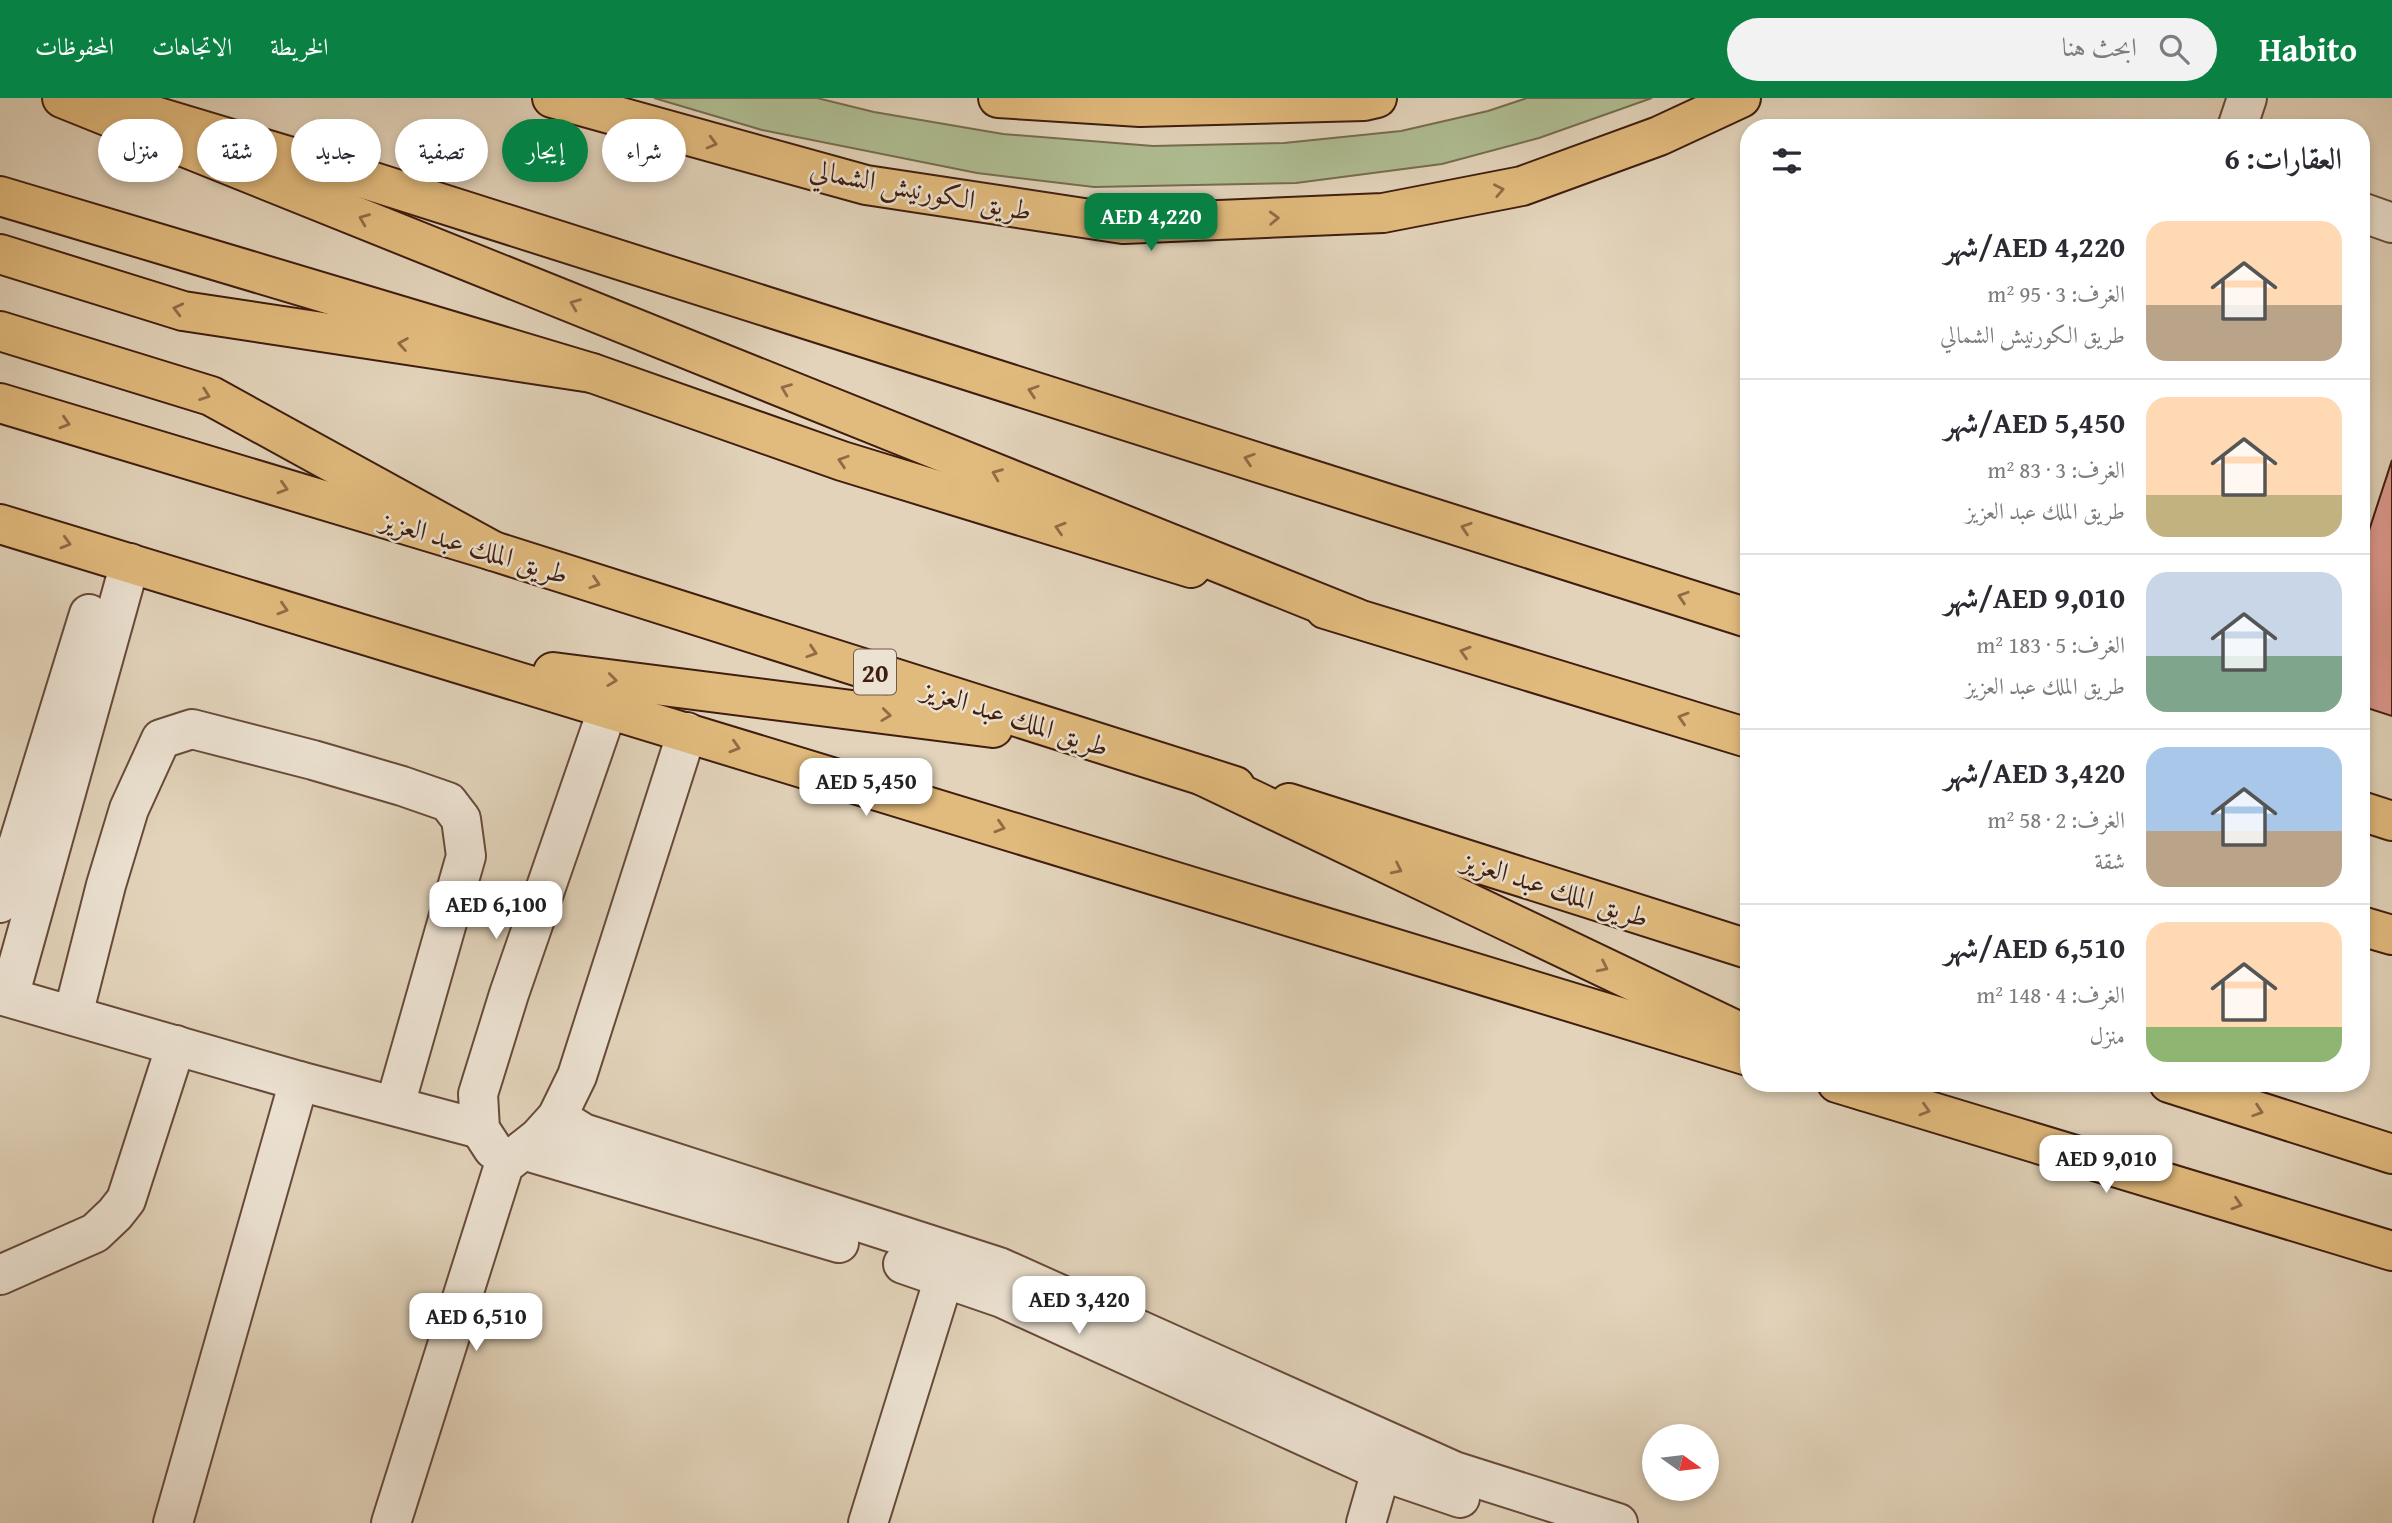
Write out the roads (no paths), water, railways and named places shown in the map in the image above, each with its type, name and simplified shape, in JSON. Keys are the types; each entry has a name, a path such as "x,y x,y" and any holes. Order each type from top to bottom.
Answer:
{"main road":[{"path":"62,98 1356,618"},
{"path":"95,98 355,176 1740,615"},
{"name":"طريق الكورنيش الشمالي","path":"552,98 866,185 1124,225 1383,213 1509,188 1659,136 1741,98"},
{"path":"998,98 1140,107 1364,101 1377,98"},
{"path":"0,196 592,373 842,461 1740,736"},
{"path":"0,254 183,311 592,373"},
{"path":"0,331 211,396 494,551"},
{"name":"طريق الملك عبد العزيز","path":"0,403 494,551 1740,946"},
{"path":"0,524 1740,1054"},
{"path":"447,659 1091,741"},
{"path":"1203,776 1740,1032"},
{"path":"2370,814 2392,821"},
{"path":"2370,929 2392,935"},
{"path":"1869,1092 2392,1251"},
{"path":"2197,1092 2392,1154"}],"street":[{"path":"2240,119 2247,98"},
{"path":"2370,215 2392,223"},
{"path":"0,903 119,559"},
{"path":"119,559 5,996 480,1129 514,1158 852,1247 1002,1298 1381,1471 1531,1523"},
{"path":"480,1129 478,1094 509,993 608,708"},
{"path":"73,1015 106,885 129,809 161,739 192,729 313,760 448,802 461,819 466,856 395,1105"},
{"path":"391,1523 514,1158 557,1117 577,1076 687,732"},
{"path":"0,1275 94,1233 126,1200 176,1045"},
{"path":"173,1523 299,1080"},
{"path":"557,1117 583,1133 999,1268 1454,1471 1618,1523"},
{"path":"868,1523 944,1278"},
{"path":"1366,1523 1381,1471"}]}
